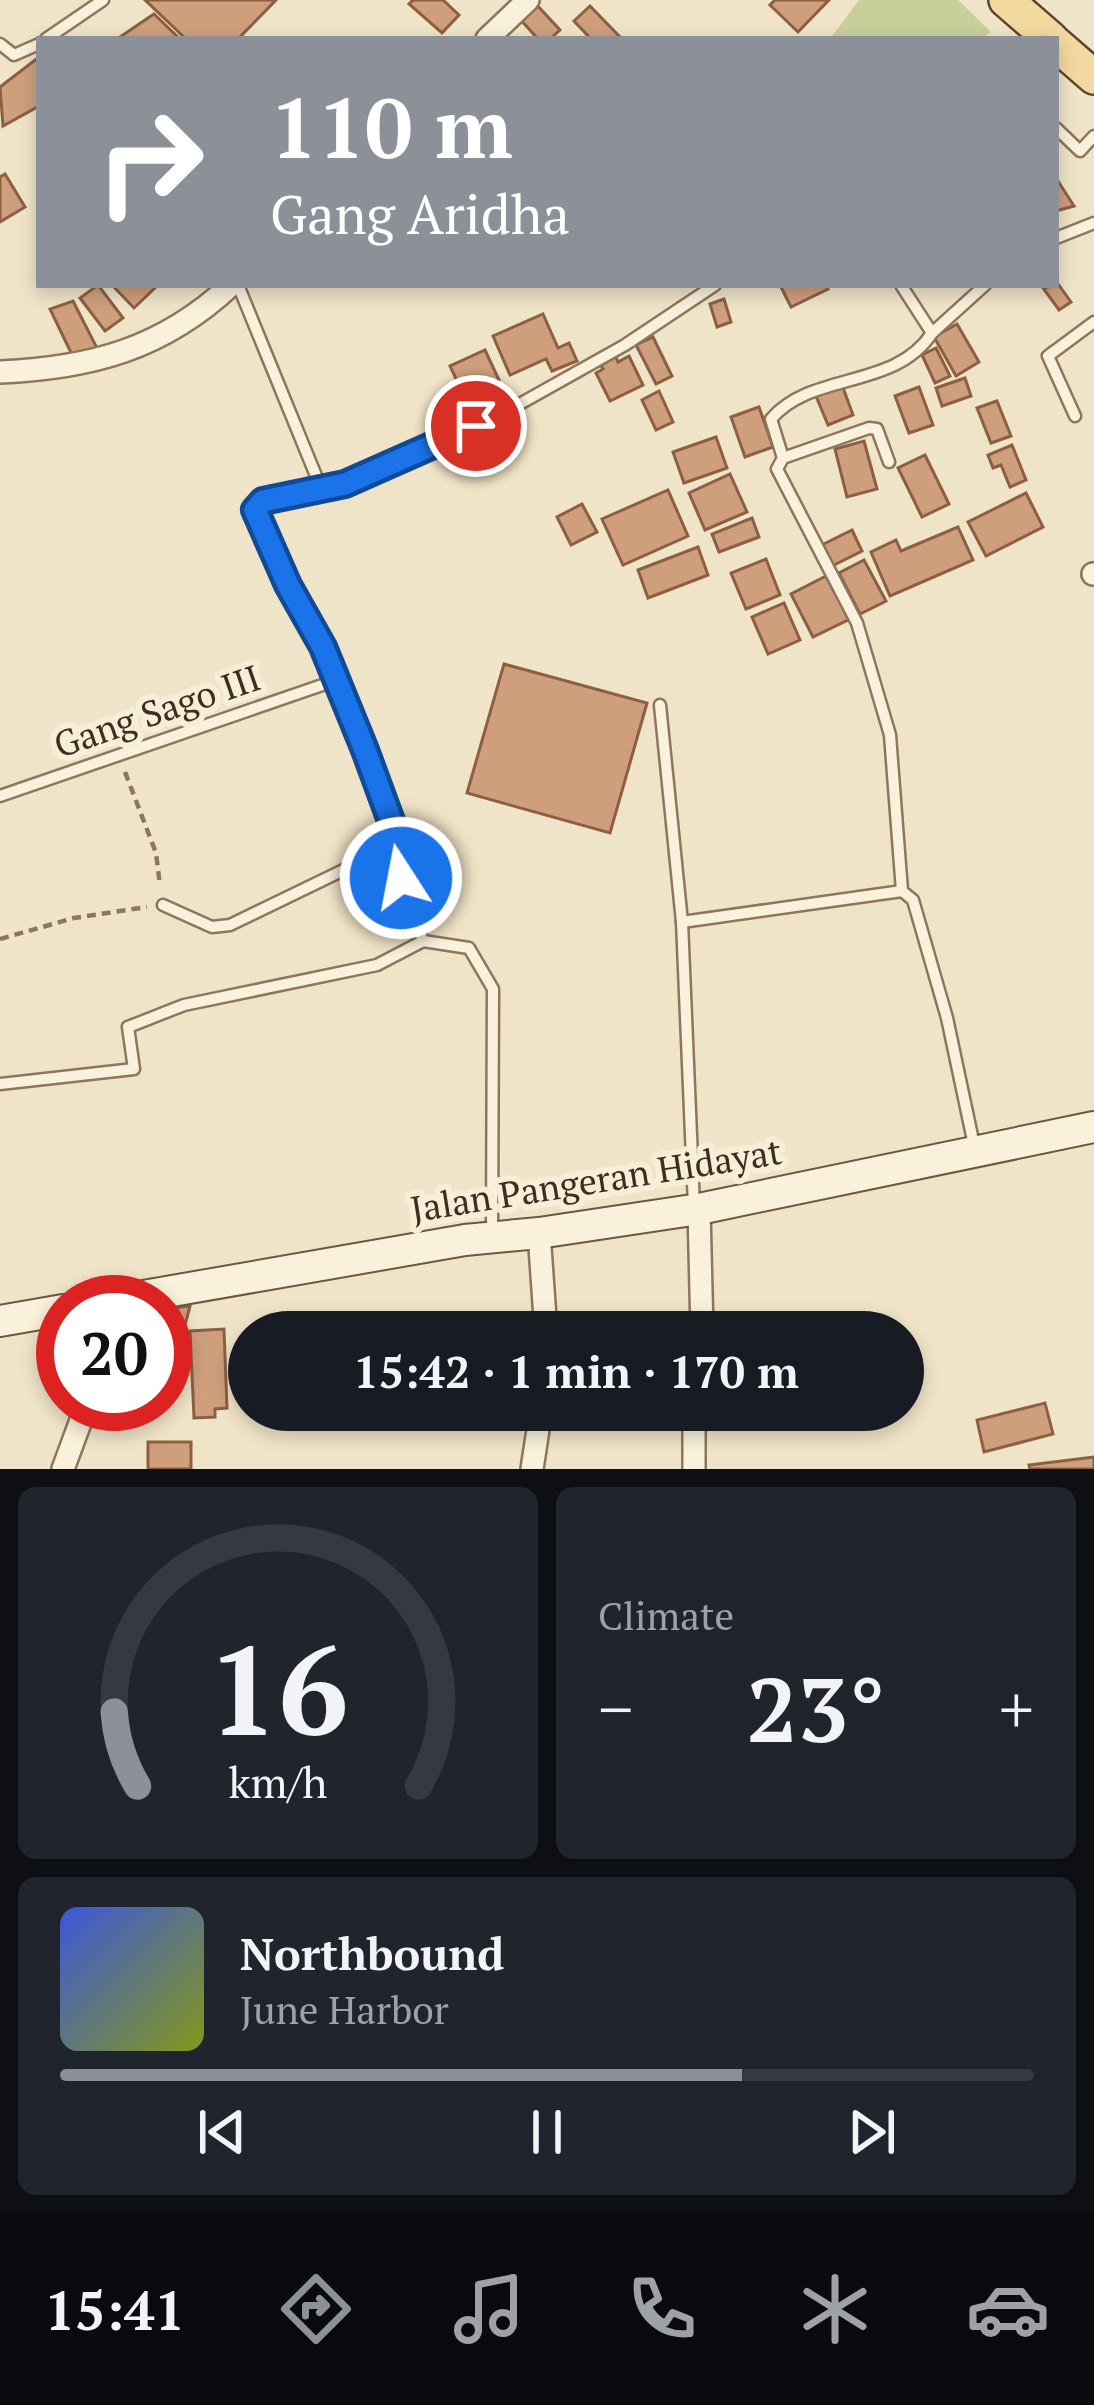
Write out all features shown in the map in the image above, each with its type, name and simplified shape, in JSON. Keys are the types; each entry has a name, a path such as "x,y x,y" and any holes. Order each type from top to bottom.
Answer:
{"main road":[{"path":"1006,0 1043,36"},
{"path":"1059,51 1094,77"},
{"name":"Jalan Pangeran Hidayat","path":"192,1288 492,1237 696,1209 1094,1127"},
{"path":"0,1321 36,1315"}],"street":[{"path":"490,36 528,0"},
{"path":"0,372 64,369 137,349 231,288"},
{"path":"696,1209 701,1311"},
{"path":"538,1233 544,1311"},
{"path":"63,1469 77,1431"},
{"path":"532,1469 538,1431"},
{"path":"694,1431 694,1469"}],"lane":[{"path":"50,36 104,0"},
{"path":"0,44 14,56 36,45"},
{"path":"1059,131 1080,151 1094,136"},
{"path":"1059,237 1094,223"},
{"path":"236,288 321,488"},
{"path":"423,940 389,847 394,829 323,647 288,585 256,508 263,501 345,484 548,391 710,288"},
{"path":"903,288 932,333"},
{"path":"783,458 771,418 785,403 918,354 932,333 983,288"},
{"path":"1075,416 1048,356 1094,322"},
{"path":"889,462 877,429 869,428 783,458 776,469 857,623 890,735 902,891 913,901 947,1018 976,1152"},
{"name":"Gang Sago III","path":"0,796 334,682"},
{"path":"659,705 682,922 696,1209"},
{"path":"163,905 212,927 230,926 389,847"},
{"path":"682,922 902,891"},
{"path":"0,1084 134,1069 128,1027 206,1000 377,965 423,940 469,948 493,989 492,1237"}],"path":[{"path":"0,939 74,918 163,905 156,853 119,757"}],"green space":[{"path":"859,0 958,0 991,32 985,36 832,36"}],"building":[{"path":"145,0 276,0 241,36 183,36"},
{"path":"443,0 459,15 442,33 409,4"},
{"path":"775,0 829,0 798,32 770,5"},
{"path":"535,3 560,30 553,36 535,36 519,18"},
{"path":"590,6 619,36 588,36 574,21"},
{"path":"154,14 177,36 121,36"},
{"path":"36,59 36,108 3,126 0,87"},
{"path":"5,174 25,207 0,222 0,177"},
{"path":"1059,183 1074,206 1059,210"},
{"path":"1059,285 1071,302 1059,310 1043,288"},
{"path":"100,288 123,318 105,331 80,298"},
{"path":"115,288 155,288 134,308"},
{"path":"782,288 828,288 828,289 791,307"},
{"path":"724,299 731,322 717,327 710,304"},
{"path":"73,301 98,350 75,361 50,309"},
{"path":"543,314 558,348 569,343 577,361 552,371 546,359 510,375 493,336"},
{"path":"957,324 979,362 956,376 934,337"},
{"path":"653,337 672,376 656,384 636,345"},
{"path":"936,348 950,376 935,383 922,355"},
{"path":"485,350 499,380 464,396 450,366"},
{"path":"629,356 643,385 610,401 596,373 616,357 618,362"},
{"path":"965,378 971,396 942,406 936,388"},
{"path":"842,385 853,415 828,425 816,396"},
{"path":"919,387 933,425 909,433 895,396"},
{"path":"659,391 673,422 656,430 642,400"},
{"path":"997,401 1011,436 991,443 977,408"},
{"path":"759,407 773,447 745,457 731,417"},
{"path":"716,437 727,468 684,483 673,452"},
{"path":"864,441 877,489 847,497 835,449"},
{"path":"1012,445 1026,480 1010,487 1001,465 993,468 988,455"},
{"path":"925,455 949,504 922,517 898,468"},
{"path":"730,474 747,512 705,530 689,493"},
{"path":"668,490 688,536 623,565 602,519"},
{"path":"1026,493 1043,527 986,556 968,522"},
{"path":"582,504 597,532 571,545 557,517"},
{"path":"752,518 759,537 719,552 712,534"},
{"path":"958,527 973,560 890,596 871,552 896,540 901,551"},
{"path":"852,530 862,551 830,567 820,546"},
{"path":"698,547 708,575 648,598 638,570"},
{"path":"766,559 780,595 746,609 731,573"},
{"path":"864,560 886,601 860,614 839,573"},
{"path":"830,574 852,618 813,637 791,594"},
{"path":"784,603 800,640 768,654 752,617"},
{"path":"504,664 647,703 610,833 467,793"},
{"path":"224,1329 227,1408 215,1409 215,1417 194,1418 192,1331"},
{"path":"1045,1403 1053,1434 984,1452 977,1420"},
{"path":"148,1442 191,1442 191,1469 148,1469"},
{"path":"1094,1457 1094,1469 1030,1469 1029,1465"}],"route":[{"path":"401,878 391,846 394,829 365,750 323,647 288,585 255,510 263,501 345,484 476,426"}]}
